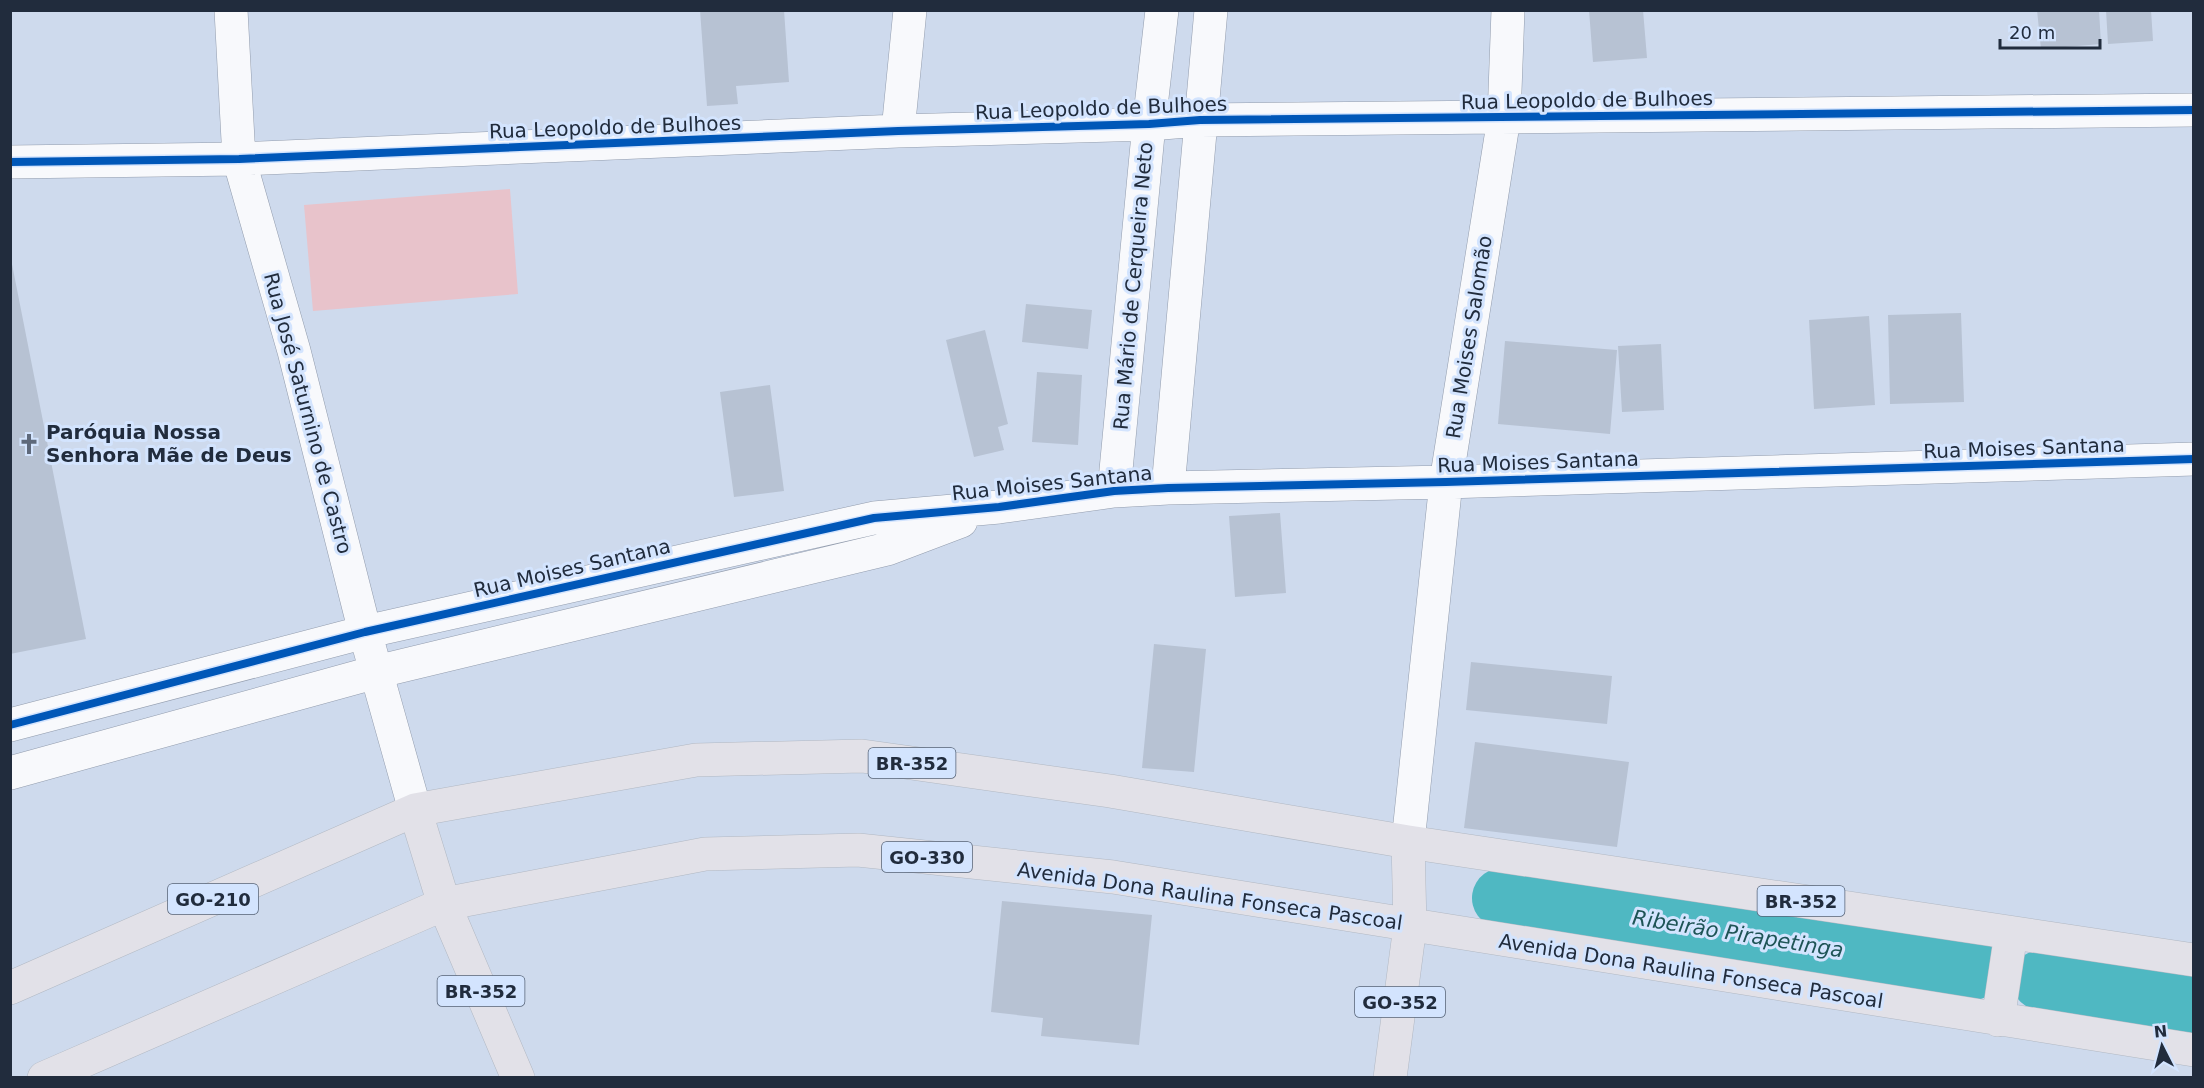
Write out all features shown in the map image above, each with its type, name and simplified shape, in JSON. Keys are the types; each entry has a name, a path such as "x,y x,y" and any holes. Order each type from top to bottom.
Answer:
{"main road":[{"name":"BR-352","path":"518,1077 444,904 415,810 696,760 862,756 1110,791 1408,842 2193,960"},
{"name":"GO-210","path":"10,988 415,810"},
{"path":"1408,842 1410,926"},
{"name":"Avenida Dona Raulina Fonseca Pascoal","path":"44,1077 444,904 705,854 858,850 1113,877 2193,1050"},
{"name":"GO-352","path":"1390,1077 1410,926"},
{"path":"1998,1020 2011,933"}],"street":[{"name":"Rua José Saturnino de Castro","path":"231,10 239,159 294,351 365,632 415,810"},
{"path":"898,131 910,10"},
{"name":"Rua Mário de Cerqueira Neto","path":"1114,491 1162,10"},
{"path":"1168,488 1211,10"},
{"name":"Rua Moises Salomão","path":"1408,842 1446,482 1504,118 1508,10"},
{"name":"Rua Leopoldo de Bulhoes","path":"10,162 239,159 898,131 1149,124 1200,120 2193,110"},
{"name":"Rua Moises Santana","path":"10,725 365,632 874,518 999,507 1114,491 1168,488 1446,482 2193,459"},
{"name":"Rua Moises Santana","path":"10,772 376,672 887,549 999,507"}],"shaded area":[{"path":"510,189 518,294 313,311 304,205"}],"building":[{"path":"700,10 784,10 789,82 736,86 738,104 707,106"},
{"path":"1589,10 1643,10 1647,58 1593,62"},
{"path":"2037,10 2099,10 2101,44 2041,49"},
{"path":"2106,10 2151,10 2153,41 2108,44"},
{"name":"Paróquia Nossa Senhora Mãe de Deus","path":"10,254 86,639 10,654"},
{"path":"1026,304 1092,310 1088,349 1022,342"},
{"path":"1961,313 1964,402 1890,404 1888,315"},
{"path":"1869,316 1875,405 1814,409 1809,320"},
{"path":"985,330 1008,424 998,427 1004,450 974,457 946,340"},
{"path":"1505,341 1617,350 1610,434 1498,424"},
{"path":"1661,344 1664,410 1622,412 1618,346"},
{"path":"1037,372 1082,375 1078,445 1032,442"},
{"path":"770,385 784,491 734,497 720,392"},
{"path":"1280,513 1286,593 1235,597 1229,516"},
{"path":"1154,644 1206,649 1194,772 1142,768"},
{"path":"1471,662 1612,676 1607,724 1466,710"},
{"path":"1475,742 1629,762 1617,847 1464,828"},
{"path":"1002,901 1152,915 1139,1045 1041,1036 1043,1018 991,1012"}],"waterway":[{"name":"Ribeirão Pirapetinga","path":"1502,898 1973,970"},
{"name":"Ribeirão Pirapetinga","path":"2041,980 2194,1003"}],"cycle path":[{"path":"10,162 239,159 898,131 1149,124 1200,120 2194,110"},
{"path":"10,725 365,632 874,518 999,507 1114,491 1168,488 1446,482 2194,459"}],"place":[{"name":"Paróquia Nossa Senhora Mãe de Deus","path":"29,444"}]}
